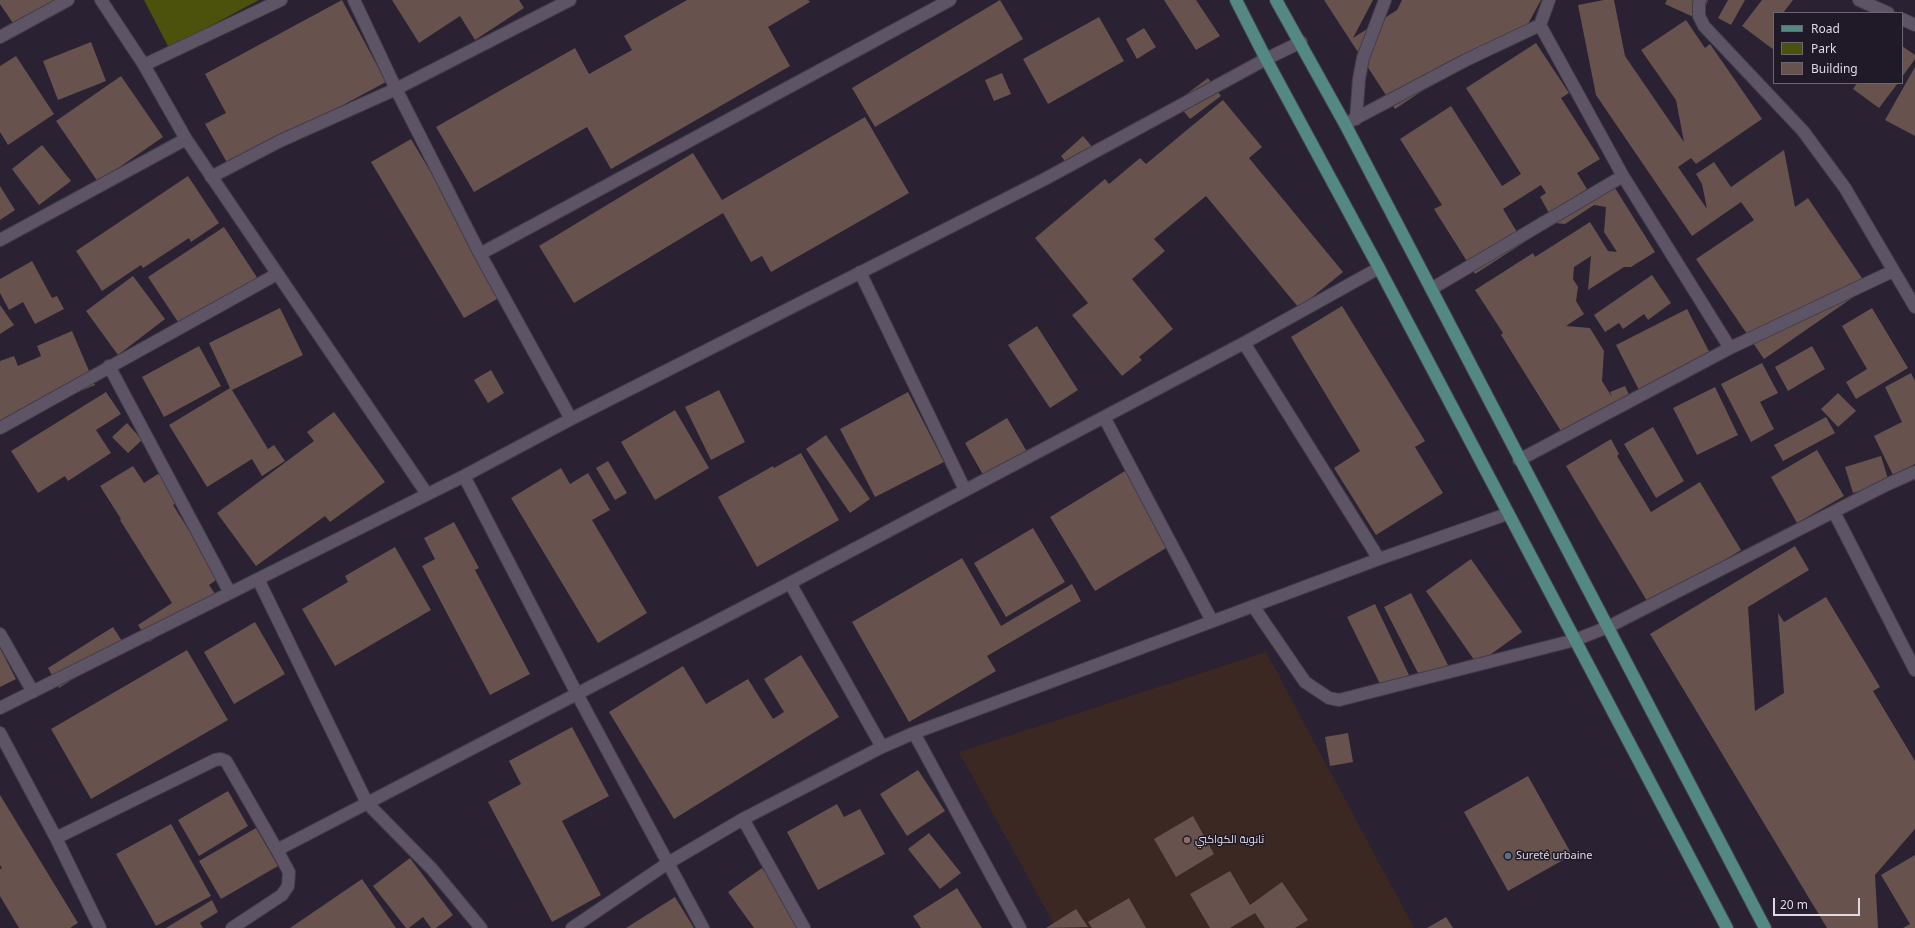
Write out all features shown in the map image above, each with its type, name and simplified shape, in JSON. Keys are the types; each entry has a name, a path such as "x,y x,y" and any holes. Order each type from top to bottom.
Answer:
{"main road":[{"path":"1236,0 1727,928"},
{"path":"1276,0 1350,121 1431,289 1519,460 1765,928"}],"street":[{"path":"0,37 68,0"},
{"path":"101,0 144,66 186,140 427,494"},
{"path":"144,66 281,0"},
{"path":"354,0 396,89 480,254 570,419"},
{"path":"211,177 280,141 396,89 570,0"},
{"path":"480,254 950,0"},
{"path":"1350,121 1363,58 1385,0"},
{"path":"1350,121 1466,60 1540,25 1549,0"},
{"path":"1700,0 1699,16 1704,26 1803,131 1845,188 1915,307"},
{"path":"1859,0 1886,12"},
{"path":"1903,19 1915,25"},
{"path":"1540,25 1623,176 1730,348"},
{"path":"0,708 464,476 570,419 1043,180 1266,59 1301,42"},
{"path":"0,240 186,140"},
{"path":"1431,289 1623,176"},
{"path":"277,850 790,583 1244,343 1379,268"},
{"path":"1519,460 1730,348 1893,271"},
{"path":"860,272 965,490"},
{"path":"0,428 109,366 277,274"},
{"path":"1244,343 1380,559"},
{"path":"109,366 230,593"},
{"path":"1104,417 1212,621"},
{"path":"1253,606 1305,682 1329,698 1339,700 1575,640 1608,627 1915,472"},
{"path":"464,476 577,694 703,928"},
{"path":"1834,512 1915,670"},
{"path":"572,928 668,863 743,819 882,747 1212,621 1507,514"},
{"path":"258,579 367,803 432,869 481,928"},
{"path":"790,583 882,747"},
{"path":"0,634 33,692"},
{"path":"0,733 56,838 100,928"},
{"path":"914,734 1020,928"},
{"path":"56,838 215,760 221,759 226,761 289,872 288,886 282,895 232,928"},
{"path":"743,819 804,928"}],"shaded area":[{"name":"ثانوية الكواكبي","path":"1266,652 1414,928 1056,928 959,752"}],"green space":[{"path":"144,0 259,0 169,48"}],"building":[{"path":"0,0 58,0 17,29 0,4"},
{"path":"342,0 386,82 229,166 205,124 226,113 205,74"},
{"path":"392,0 519,0 524,8 475,40 460,16 419,43"},
{"path":"687,0 808,0 810,2 768,27 790,66 611,169 587,127 474,192 436,127 575,48 589,74 632,50 624,36"},
{"path":"1000,0 1023,39 875,127 852,88"},
{"path":"1164,0 1196,0 1220,36 1196,50"},
{"path":"1324,0 1373,0 1353,38 1397,10 1402,0 1541,0 1522,35 1513,31 1395,109"},
{"path":"1604,0 1614,0 1625,56 1684,142 1676,100 1641,50 1686,20 1705,48 1710,44 1762,119 1696,164 1691,158 1678,167 1707,209 1702,184 1696,174 1714,162 1731,187 1784,150 1795,207 1808,198 1868,287 1764,359 1696,259 1754,220 1741,202 1692,236 1596,95 1578,5"},
{"path":"1667,0 1708,0 1700,20 1665,4"},
{"path":"1728,0 1745,0 1731,25 1718,18"},
{"path":"1762,0 1793,0 1784,12 1773,12 1773,49 1742,26"},
{"path":"1099,17 1124,61 1048,104 1023,59"},
{"path":"1144,28 1156,47 1137,59 1126,39"},
{"path":"91,42 106,81 58,100 43,61"},
{"path":"1536,43 1569,93 1561,98 1600,159 1577,173 1587,189 1549,213 1540,197 1546,193 1541,185 1503,209 1517,232 1541,216 1548,227 1475,274 1434,209 1442,205 1400,139 1451,106 1502,186 1521,174 1466,88"},
{"path":"1903,47 1915,55 1915,59 1903,76"},
{"path":"16,56 54,114 8,145 0,132 0,66"},
{"path":"1915,67 1915,136 1885,120"},
{"path":"1002,73 1011,94 994,101 985,80"},
{"path":"121,76 163,137 98,182 56,121"},
{"path":"1208,78 1221,96 1190,119 1176,102"},
{"path":"1856,84 1897,84 1879,108 1853,89"},
{"path":"1223,100 1262,147 1249,158 1343,272 1299,308 1206,196 1154,239 1165,251 1132,279 1173,329 1139,357 1142,360 1122,376 1072,315 1088,303 1035,238 1105,179 1109,184 1140,158 1146,164"},
{"path":"865,117 909,193 771,272 762,256 751,262 723,213 574,303 539,246 693,153 722,200"},
{"path":"1083,136 1094,149 1071,169 1061,156"},
{"path":"411,139 504,295 464,318 371,162"},
{"path":"42,145 71,181 39,205 12,169"},
{"path":"188,176 219,223 191,242 189,238 143,268 141,265 102,291 76,251"},
{"path":"1610,180 1655,252 1631,267 1624,267 1588,290 1591,256 1574,267 1573,279 1578,287 1576,301 1584,314 1566,326 1590,328 1604,351 1602,381 1612,397 1610,392 1625,386 1632,401 1564,436 1501,335 1503,333 1475,290 1533,253 1535,257 1590,222 1608,251 1617,252 1604,232 1606,207 1594,205 1565,224 1544,222"},
{"path":"0,186 15,210 0,220"},
{"path":"224,227 260,282 184,331 148,277"},
{"path":"32,261 52,298 57,296 64,309 35,324 23,302 9,310 0,293 0,279"},
{"path":"1652,275 1671,303 1648,320 1644,314 1623,329 1619,323 1605,332 1594,315"},
{"path":"133,276 165,319 118,355 86,311"},
{"path":"0,305 14,325 0,334"},
{"path":"1342,306 1425,441 1415,447 1443,493 1376,535 1334,468 1360,451 1291,337"},
{"path":"280,308 303,355 232,390 268,449 274,445 285,461 262,476 252,459 207,487 169,425 230,388 209,343"},
{"path":"1872,308 1908,368 1856,399 1846,382 1867,369 1842,326"},
{"path":"1687,309 1712,357 1641,394 1616,345"},
{"path":"1037,326 1078,390 1050,408 1008,345"},
{"path":"72,331 95,385 0,425 0,361 14,356 18,366 41,356 37,346"},
{"path":"199,346 221,386 164,417 142,377"},
{"path":"1812,346 1825,369 1788,391 1775,367"},
{"path":"1762,363 1778,393 1760,402 1774,429 1751,442 1721,384"},
{"path":"491,370 504,393 488,403 474,380"},
{"path":"1911,373 1915,381 1915,464 1893,475 1874,436 1902,422 1885,387"},
{"path":"1715,387 1738,435 1697,455 1673,408"},
{"path":"719,390 745,442 711,460 685,407"},
{"path":"106,392 121,414 96,430 111,453 68,481 65,476 38,493 11,451"},
{"path":"908,392 944,462 875,497 840,429"},
{"path":"1838,393 1856,411 1838,427 1821,409"},
{"path":"675,410 709,468 655,500 621,442"},
{"path":"334,412 385,482 330,522 325,516 256,566 217,513 314,441 307,432"},
{"path":"1826,417 1835,433 1783,461 1774,445"},
{"path":"1007,418 1029,455 986,480 965,443"},
{"path":"127,423 142,440 128,453 112,437"},
{"path":"1653,427 1684,481 1656,498 1624,444"},
{"path":"826,435 870,499 850,513 806,449"},
{"path":"1611,439 1619,454 1617,456 1651,512 1700,482 1741,550 1650,606 1566,466"},
{"path":"1817,450 1844,496 1797,523 1771,477"},
{"path":"801,453 839,520 757,567 718,497 773,466 774,468"},
{"path":"1881,456 1889,482 1853,493 1845,467"},
{"path":"608,461 627,493 615,500 596,468"},
{"path":"133,466 144,483 166,469 185,498 173,505 219,578 209,585 218,598 149,642 138,625 172,603 100,486"},
{"path":"561,468 570,484 588,473 610,510 592,520 647,613 598,643 511,498"},
{"path":"1125,471 1171,545 1095,591 1050,517"},
{"path":"454,522 479,568 475,570 530,674 490,695 422,566 435,559 424,538"},
{"path":"1033,528 1065,582 1006,617 974,563"},
{"path":"1795,546 1809,570 1748,607 1755,711 1784,693 1778,613 1784,622 1826,597 1880,687 1873,691 1915,761 1915,829 1875,875 1878,928 1827,928 1650,634"},
{"path":"395,547 431,610 335,666 302,609 348,582 345,576"},
{"path":"962,558 1001,626 1072,584 1081,601 987,656 996,671 909,722 852,622"},
{"path":"1471,559 1522,632 1477,664 1426,591"},
{"path":"1411,593 1448,665 1421,679 1384,607"},
{"path":"1375,604 1409,675 1382,688 1347,617"},
{"path":"255,622 285,674 234,704 204,652"},
{"path":"113,627 125,646 59,688 48,668"},
{"path":"0,648 16,679 0,687"},
{"path":"187,650 228,720 91,799 51,729"},
{"path":"801,655 839,717 674,819 609,712 683,666 706,704 748,679 773,719 784,712 764,679"},
{"path":"572,727 609,796 562,821 601,895 552,922 488,802 521,784 509,761"},
{"path":"1348,733 1353,762 1330,766 1325,737"},
{"path":"918,770 945,811 907,836 880,794"},
{"path":"1528,776 1572,855 1508,891 1464,812"},
{"path":"228,791 248,826 199,856 178,820"},
{"path":"0,795 78,923 70,928 19,928 0,896 0,869 2,868 0,865"},
{"path":"837,804 844,817 860,809 885,854 818,890 787,832"},
{"path":"1193,816 1214,854 1176,877 1154,839"},
{"path":"171,824 211,896 156,926 116,854"},
{"path":"256,828 278,866 221,899 199,861"},
{"path":"929,833 961,873 940,889 908,849"},
{"path":"1915,855 1915,928 1903,928 1910,924 1881,875"},
{"path":"410,858 453,915 436,928 431,928 423,917 409,928 406,928 373,886"},
{"path":"762,868 804,928 754,928 728,892"},
{"path":"1230,871 1250,905 1282,882 1308,920 1295,928 1265,928 1255,913 1230,928 1210,928 1190,894"},
{"path":"362,879 396,928 290,928"},
{"path":"957,888 982,928 921,928 913,916"},
{"path":"675,897 694,928 626,928"},
{"path":"1129,898 1146,928 1092,928 1088,922"},
{"path":"212,900 218,912 200,923 203,928 166,928"},
{"path":"1076,909 1088,927 1046,928"},
{"path":"1446,917 1453,928 1427,928"}],"place":[{"name":"ثانوية الكواكبي","path":"1187,840"},
{"name":"Sureté urbaine","path":"1508,856"}]}
